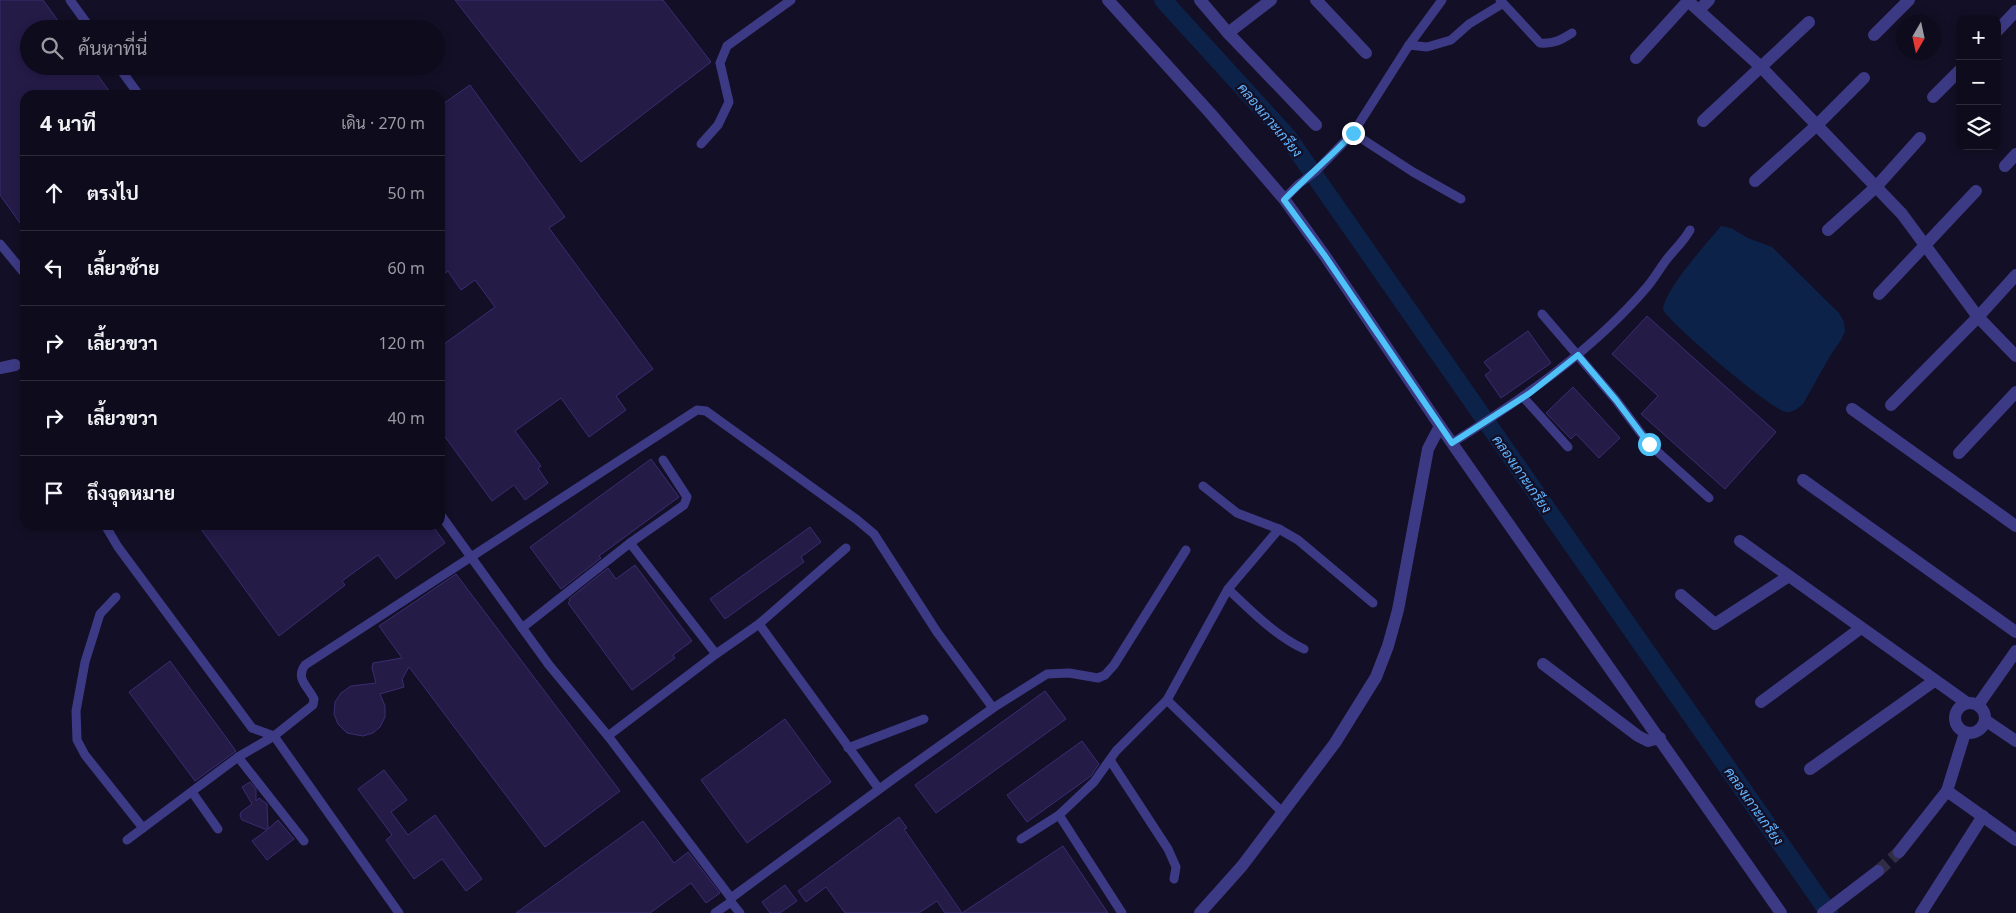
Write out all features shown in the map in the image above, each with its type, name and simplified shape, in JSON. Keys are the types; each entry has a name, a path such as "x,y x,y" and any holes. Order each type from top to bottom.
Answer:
{"street":[{"path":"1108,0 1211,114 1284,200 1330,264 1440,426 1660,738 1776,911"},
{"path":"1200,0 1228,33 1316,125"},
{"path":"1228,33 1271,0"},
{"path":"1316,0 1366,53"},
{"path":"1699,10 1709,0"},
{"path":"1874,35 1909,0"},
{"path":"1636,58 1688,1 1761,67 1902,214 1978,317 2016,356"},
{"path":"2001,26 2016,11"},
{"path":"1703,121 1809,22"},
{"path":"1933,97 1956,74"},
{"path":"1755,181 1817,125 1864,78"},
{"path":"1828,230 1876,187 1920,138"},
{"path":"2004,166 2016,154"},
{"path":"1879,294 1976,190"},
{"path":"1891,405 2016,276"},
{"path":"0,368 14,365"},
{"path":"1959,453 2016,392"},
{"path":"1852,409 2016,526"},
{"path":"1200,913 1242,866 1335,743 1376,677 1388,646 1398,610 1428,450 1440,426"},
{"path":"1803,480 2016,632"},
{"path":"1740,541 1934,681 1973,704 1982,709 1985,720 1983,726 1978,731 1965,733 1955,721 1956,713 1960,707 1973,704 2016,651"},
{"path":"1681,595 1715,624 1789,576"},
{"path":"1761,702 1861,628"},
{"path":"1543,664 1638,736 1648,741 1660,738"},
{"path":"1810,770 1934,681"},
{"path":"1985,720 2016,741"},
{"path":"1899,852 1947,791 1965,733"},
{"path":"1947,791 2016,840"},
{"path":"1921,913 1983,816"},
{"path":"1823,913 1878,872"}],"lane":[{"path":"70,0 84,20"},
{"path":"701,144 718,125 729,102 720,64 727,46 791,0"},
{"path":"1284,200 1299,184 1315,172 1353,133 1409,45 1442,0"},
{"path":"1409,45 1437,45 1451,40 1469,24 1501,2 1540,43 1556,42 1572,33"},
{"path":"125,75 135,90"},
{"path":"1353,133 1413,172 1460,199"},
{"path":"1452,443 1523,398 1578,355 1647,287 1674,250 1684,242 1690,230"},
{"path":"0,244 20,268"},
{"path":"1542,314 1616,400 1649,444 1708,498"},
{"path":"1523,398 1568,447"},
{"path":"127,840 238,757 274,736 313,706 314,699 300,676 305,665 696,410 706,411 874,534 936,632 993,708"},
{"path":"522,628 630,543 684,505 687,498 663,460"},
{"path":"1203,486 1237,513 1279,529 1298,540 1373,603"},
{"path":"445,521 549,665 608,736 740,913"},
{"path":"1021,840 1059,815 1094,782 1116,751 1167,700 1228,589 1279,529"},
{"path":"108,530 177,630 252,728 274,736 399,913"},
{"path":"630,543 716,654"},
{"path":"608,736 716,654 759,624 846,548"},
{"path":"714,913 878,789 993,708 1047,674 1069,673 1098,678 1105,676 1114,665 1186,550"},
{"path":"1228,589 1258,617 1296,645 1304,648"},
{"path":"116,597 100,614 85,662 76,711 77,740 85,755 142,828"},
{"path":"759,624 878,789"},
{"path":"1167,700 1282,812"},
{"path":"848,748 924,719"},
{"path":"238,757 304,841"},
{"path":"1110,760 1168,849 1176,868 1174,879"},
{"path":"192,792 218,829"},
{"path":"1059,815 1122,913"}],"water":[{"path":"1721,226 1731,228 1748,238 1772,247 1839,313 1844,322 1845,331 1841,340 1803,404 1793,411 1786,412 1761,397 1684,333 1663,310 1665,301 1678,279"}],"building":[{"path":"0,0 43,0 57,20 20,20 20,75 98,75 108,90 20,90 20,223 0,195"},
{"path":"455,0 663,0 711,62 581,162"},
{"path":"470,85 565,217 549,228 653,369 616,396 626,410 589,437 561,398 515,431 541,466 538,468 548,483 525,500 514,485 492,501 445,437 445,343 495,307 475,280 461,290 448,271 445,273 445,102"},
{"path":"1647,316 1776,432 1725,489 1641,414 1658,396 1612,354"},
{"path":"1528,331 1551,363 1501,398 1485,375 1491,371 1484,362"},
{"path":"1573,387 1620,438 1599,458 1576,434 1571,439 1546,413"},
{"path":"651,459 679,497 599,556 601,558 561,589 530,547"},
{"path":"810,527 821,542 801,557 804,562 725,619 710,599"},
{"path":"202,530 436,530 445,543 396,579 378,555 342,581 345,585 279,636"},
{"path":"635,565 692,641 673,655 675,658 632,690 568,603 569,599 608,568 616,579"},
{"path":"456,574 620,791 545,847 409,667 402,679 404,687 380,694 385,706 385,717 380,727 373,733 363,736 347,733 338,724 334,714 335,702 341,693 351,686 376,683 372,668 373,663 402,658 379,626"},
{"path":"170,661 236,751 195,781 129,692"},
{"path":"1045,691 1066,719 936,813 915,785"},
{"path":"785,719 831,782 747,843 701,780"},
{"path":"1082,741 1099,764 1091,776 1027,822 1007,795"},
{"path":"384,770 407,800 391,812 408,835 435,815 482,879 466,891 442,859 414,879 386,840 392,835 358,789"},
{"path":"250,782 256,789 256,801 259,798 267,804 268,829 278,820 294,839 267,860 252,841 267,830 242,820 240,816 241,812 252,804 242,787"},
{"path":"899,817 907,828 904,829 962,913 945,913 937,901 919,913 845,913 826,887 806,902 798,891"},
{"path":"643,821 674,863 688,852 720,893 706,903 691,883 650,913 516,913"},
{"path":"1063,846 1108,913 962,913"},
{"path":"785,885 797,901 780,913 770,913 762,902"}],"waterway":[{"name":"คลองเกาะเกรียง","path":"1163,0 1287,136 1829,913"}],"tunnel":[{"path":"1878,871 1899,852"}],"route":[{"path":"1353,133 1315,172 1299,184 1284,200 1325,256 1452,443 1530,393 1578,355 1616,400 1649,444"}]}
